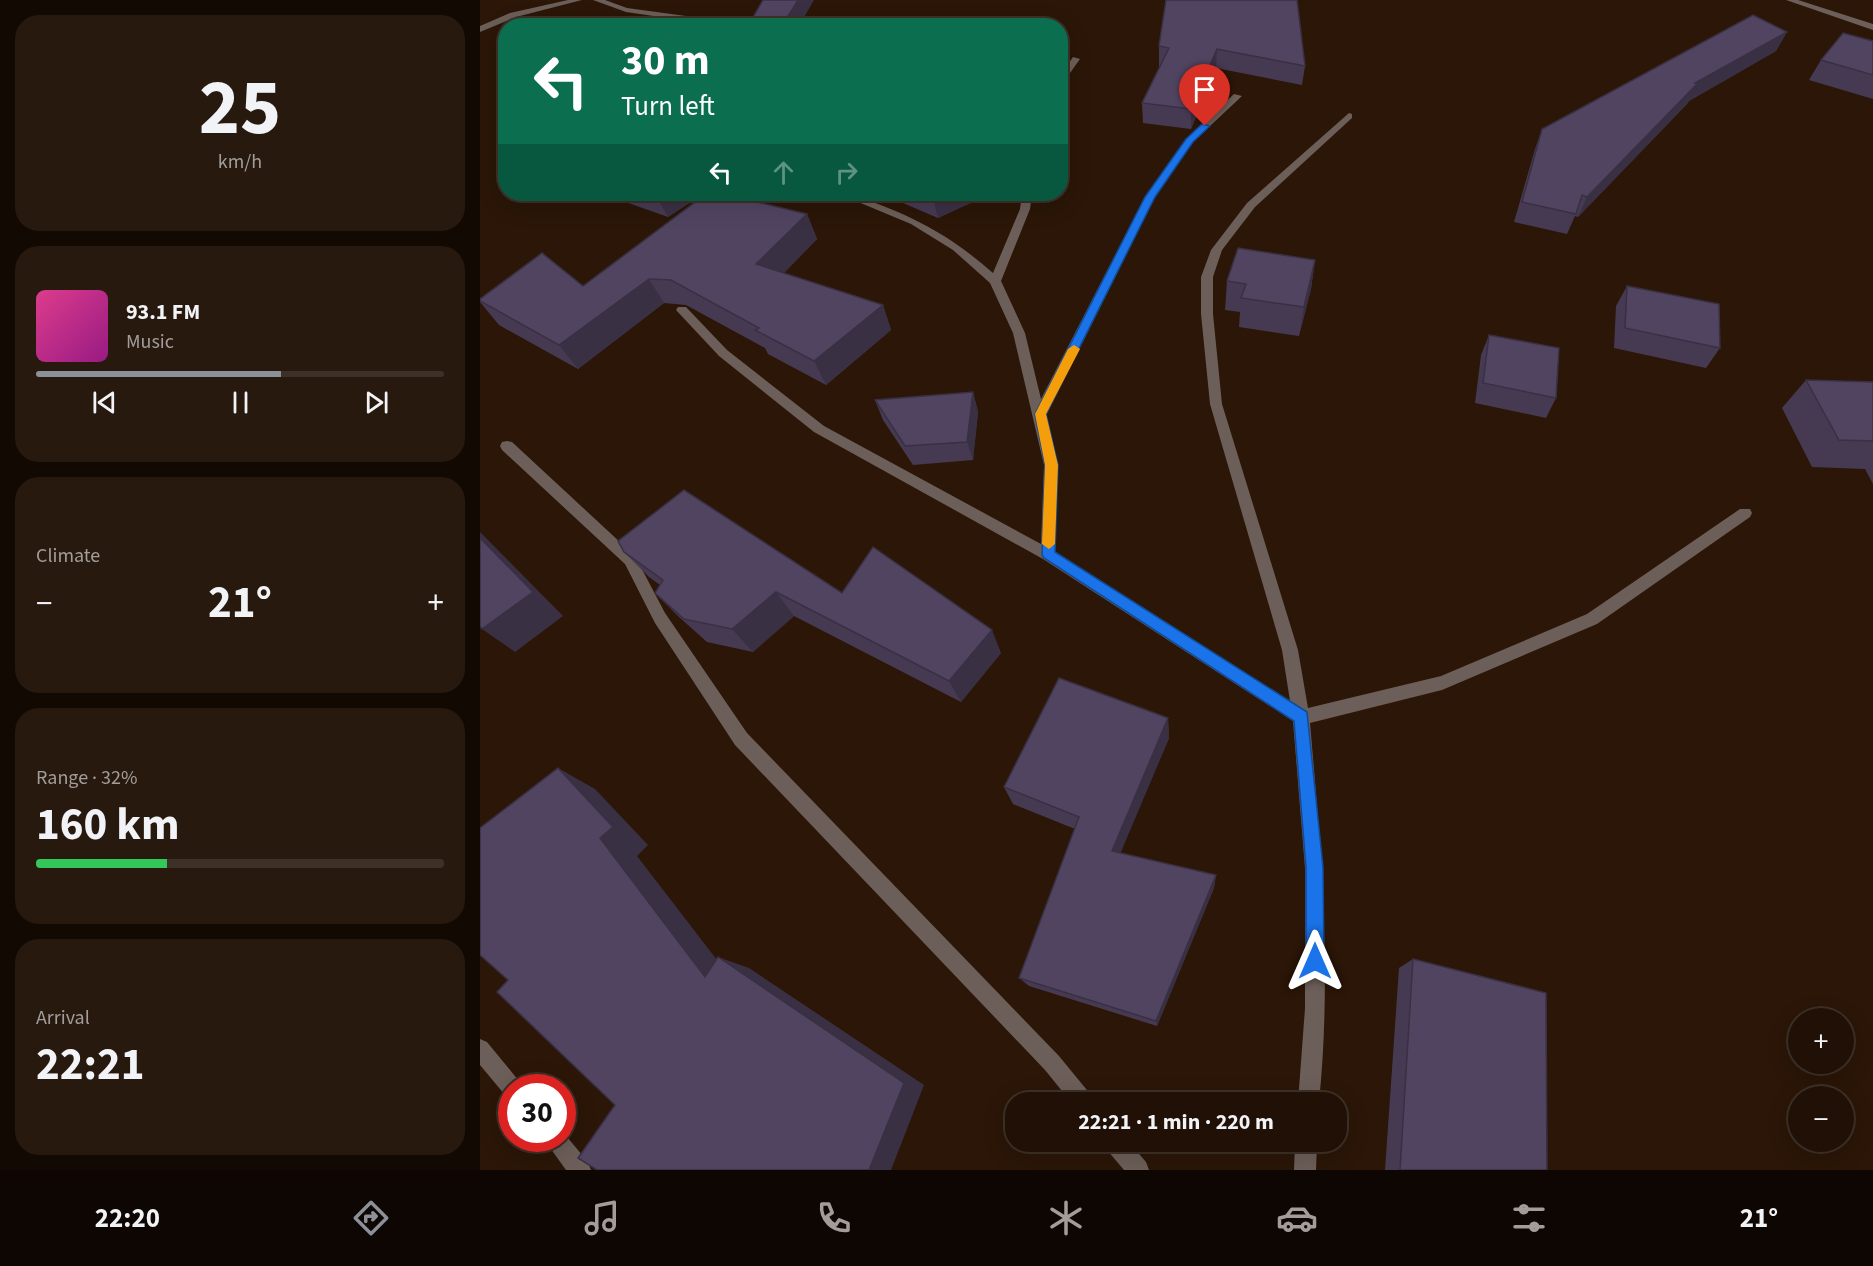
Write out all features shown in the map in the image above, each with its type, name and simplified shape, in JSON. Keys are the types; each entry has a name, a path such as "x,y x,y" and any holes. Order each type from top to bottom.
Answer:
{"street":[{"path":"506,18 578,0"},
{"path":"597,0 626,10 685,18"},
{"path":"1790,0 1873,27"},
{"path":"480,29 498,21"},
{"path":"1068,72 1076,59"},
{"path":"1040,414 1150,197 1190,140 1237,96"},
{"path":"1310,1092 1315,1008 1314,867 1301,717 1290,650 1216,404 1207,314 1208,278 1217,250 1251,205 1349,116"},
{"path":"862,201 915,222 957,248 995,281 1019,333 1051,465 1048,555"},
{"path":"995,281 1025,209 1026,201"},
{"path":"682,310 723,353 819,429 1048,555 1301,717 1442,683 1592,619 1745,513"},
{"path":"507,446 630,560 660,618 741,738 1052,1063 1076,1092"},
{"path":"480,1049 501,1074"},
{"path":"565,1152 580,1170"},
{"path":"1123,1152 1138,1170"},
{"path":"1305,1170 1306,1152"}],"building":[{"path":"763,0 798,0 787,18 753,18"},
{"path":"1166,0 1297,0 1305,66 1217,49 1191,109 1142,103 1169,48 1159,46"},
{"path":"1753,15 1787,32 1695,83 1697,84 1587,197 1582,195 1576,214 1522,202 1542,129"},
{"path":"1843,33 1873,41 1873,75 1821,60"},
{"path":"697,201 752,201 807,214 756,264 883,305 814,361 755,330 759,328 671,280 649,279 559,345 480,301 542,253 583,286"},
{"path":"1238,248 1315,260 1304,307 1241,298 1246,284 1227,281"},
{"path":"1627,286 1719,304 1720,348 1625,328"},
{"path":"1489,335 1559,348 1556,398 1483,383"},
{"path":"1806,380 1873,382 1873,441 1839,440"},
{"path":"973,392 967,442 905,446 875,400"},
{"path":"684,490 842,593 873,547 992,630 949,681 776,592 732,629 684,619 655,593 663,580 624,552 618,541"},
{"path":"480,538 533,592 482,629 480,626"},
{"path":"1059,678 1168,718 1112,851 1216,875 1156,1021 1019,978 1079,817 1004,787"},
{"path":"558,768 613,827 600,838 705,977 718,957 904,1083 869,1170 597,1170 578,1158 615,1105 497,992 508,980 480,955 480,828"},
{"path":"1413,959 1546,993 1547,1170 1400,1170"}],"slow traffic":[{"path":"1049,544 1051,465 1040,414 1074,349"}],"route":[{"path":"1205,126 1190,140 1150,197 1040,414 1051,465 1048,555 1301,717 1314,867 1315,961"}]}
